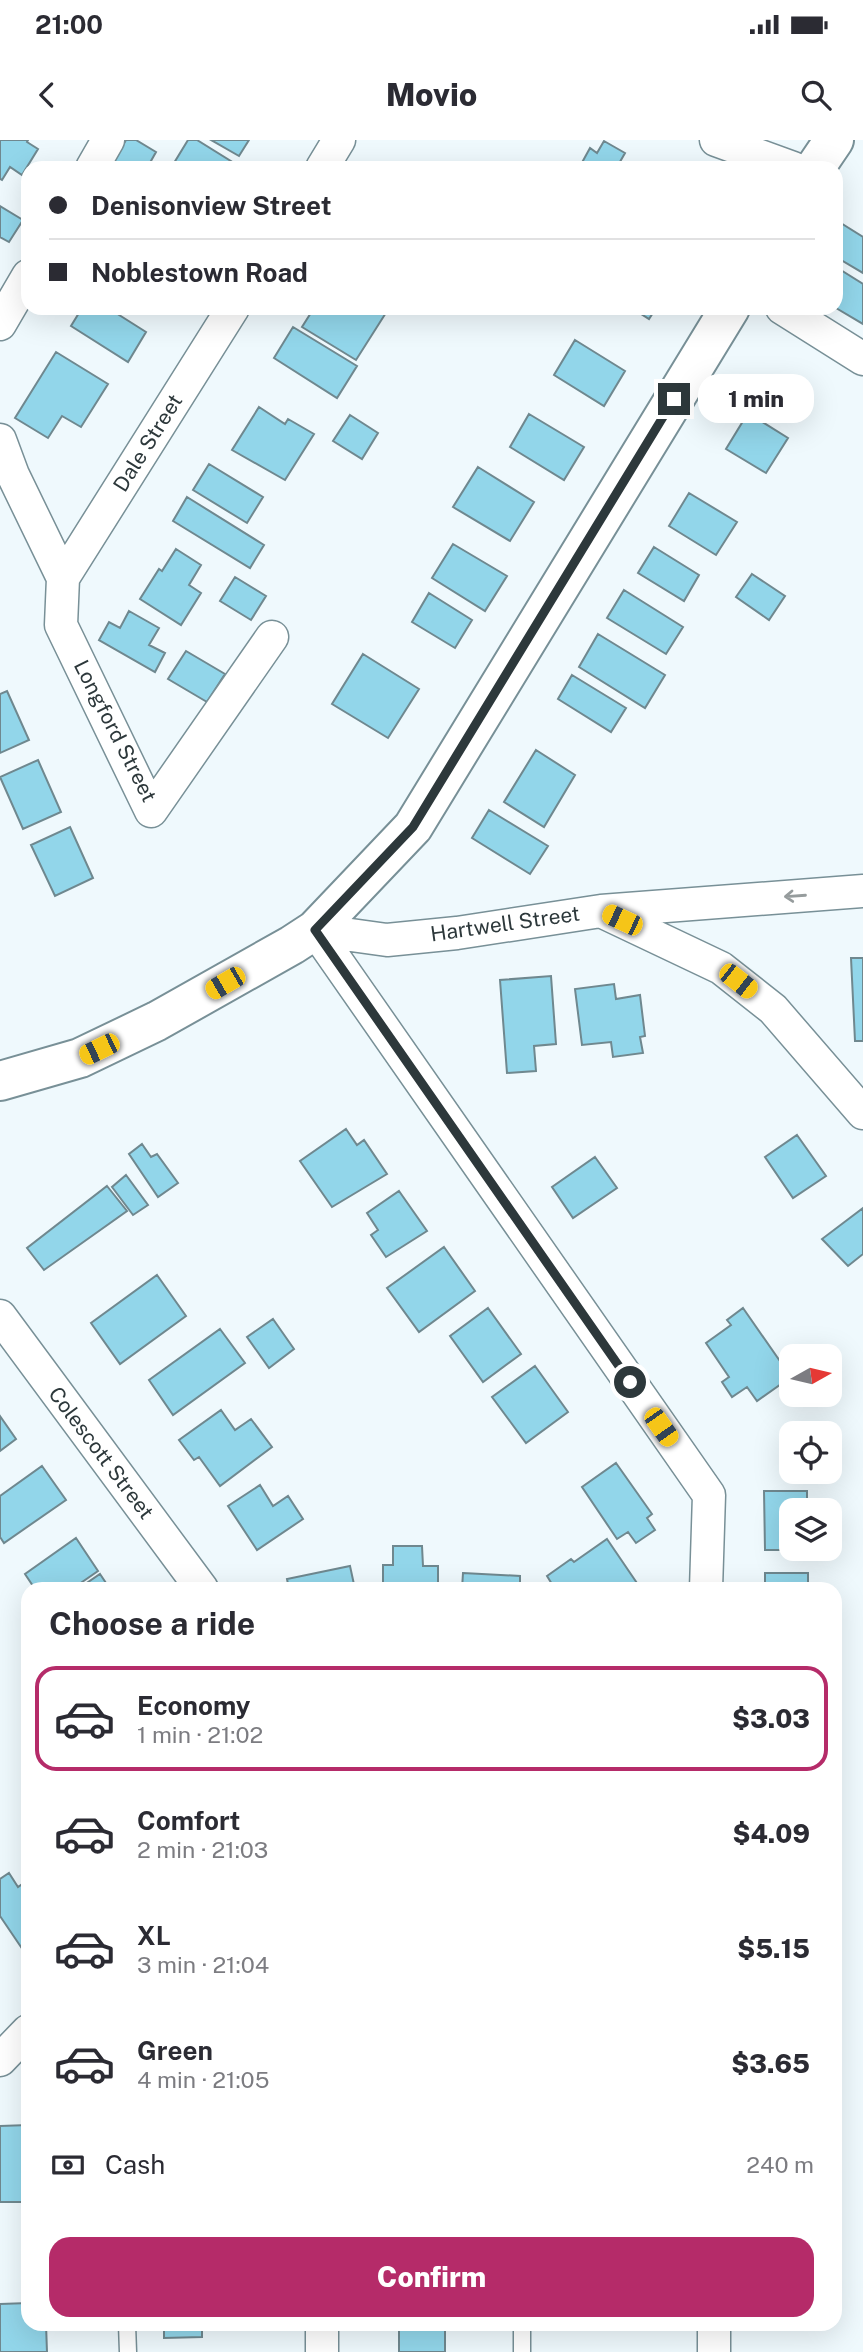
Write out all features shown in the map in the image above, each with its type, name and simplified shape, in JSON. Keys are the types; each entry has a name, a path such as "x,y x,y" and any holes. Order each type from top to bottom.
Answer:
{"main road":[{"path":"820,161 834,140"},
{"path":"0,1081 80,1058 102,1048 157,1021 315,930 413,827 726,315"}],"street":[{"path":"96,161 108,140"},
{"path":"326,161 340,140"},
{"path":"716,140 774,161"},
{"path":"0,324 21,288"},
{"name":"Dale Street","path":"63,578 229,315"},
{"path":"793,315 863,359"},
{"path":"0,440 13,475 63,578"},
{"name":"Longford Street","path":"63,578 61,625 151,811 272,637"},
{"name":"Hartwell Street","path":"315,930 387,940 457,933 601,911 863,891"},
{"path":"601,911 721,968 773,1009 863,1113"},
{"path":"315,930 709,1495 706,1582"},
{"name":"Colescott Street","path":"0,1316 197,1582"},
{"path":"0,2060 21,2038"},
{"path":"322,2331 322,2352"},
{"path":"714,2331 714,2352"}],"lane":[{"path":"127,2331 128,2352"},
{"path":"522,2331 522,2352"}],"building":[{"path":"0,140 28,140 27,142 38,149 31,161 21,161 21,174 10,167 2,180"},
{"path":"126,140 136,140 156,152 151,161 114,161"},
{"path":"188,140 197,140 231,161 175,161"},
{"path":"211,140 249,140 239,156"},
{"path":"604,141 625,153 620,161 583,161 590,148 597,153"},
{"path":"0,206 21,219 21,223 9,242 0,237"},
{"path":"843,224 863,237 863,273 843,261"},
{"path":"843,271 863,284 863,324 843,312"},
{"path":"78,315 119,315 146,332 128,362 71,326"},
{"path":"310,315 385,315 356,360 302,327"},
{"path":"293,327 357,366 337,398 274,358"},
{"path":"575,340 625,371 604,406 554,375"},
{"path":"56,352 108,384 81,427 62,416 48,438 15,418"},
{"path":"259,407 285,424 288,419 314,434 285,480 232,450"},
{"path":"748,413 788,438 766,473 726,449"},
{"path":"529,414 584,447 564,480 510,447"},
{"path":"350,415 378,433 362,459 333,441"},
{"path":"209,464 263,497 247,523 193,490"},
{"path":"478,467 534,502 510,541 453,507"},
{"path":"689,493 737,522 716,555 669,526"},
{"path":"187,497 264,545 250,568 173,521"},
{"path":"453,544 507,576 485,611 432,578"},
{"path":"654,547 699,575 684,601 638,573"},
{"path":"176,549 201,565 189,585 201,593 181,625 140,599 159,569 162,571"},
{"path":"752,574 785,596 769,620 736,597"},
{"path":"235,577 266,596 251,620 220,601"},
{"path":"624,590 683,627 666,654 607,618"},
{"path":"429,593 472,620 455,648 412,622"},
{"path":"129,611 159,628 149,645 165,653 155,672 99,640 109,622 120,628"},
{"path":"598,634 665,675 645,708 579,667"},
{"path":"186,651 225,674 207,702 168,679"},
{"path":"363,654 419,689 388,738 332,704"},
{"path":"572,675 626,708 611,732 558,699"},
{"path":"7,691 29,740 0,753 0,694"},
{"path":"536,750 575,775 544,827 504,802"},
{"path":"38,760 61,812 23,829 0,777"},
{"path":"489,810 548,846 530,874 472,838"},
{"path":"70,827 93,878 55,896 31,845"},
{"path":"851,958 863,958 863,1041 855,1041"},
{"path":"551,976 556,1044 534,1046 536,1071 507,1073 500,980"},
{"path":"614,984 616,999 640,995 645,1036 640,1037 643,1053 613,1057 611,1042 582,1045 575,989"},
{"path":"346,1129 357,1145 364,1140 387,1174 332,1207 300,1161"},
{"path":"797,1135 826,1176 793,1198 765,1157"},
{"path":"142,1144 151,1157 157,1154 178,1183 158,1197 129,1154"},
{"path":"595,1157 617,1188 573,1218 552,1187"},
{"path":"126,1175 148,1205 133,1215 112,1187"},
{"path":"107,1186 127,1211 44,1270 27,1248"},
{"path":"399,1191 427,1231 386,1257 371,1235 378,1230 367,1213"},
{"path":"863,1208 863,1254 848,1266 822,1239"},
{"path":"444,1247 475,1291 419,1332 387,1288"},
{"path":"157,1275 186,1316 120,1364 91,1323"},
{"path":"488,1308 521,1354 483,1382 450,1336"},
{"path":"743,1308 779,1360 779,1385 757,1401 747,1387 732,1397 722,1382 729,1377 706,1343 731,1325 727,1320"},
{"path":"273,1319 294,1349 269,1368 247,1337"},
{"path":"220,1329 245,1363 173,1415 149,1380"},
{"path":"535,1366 568,1412 526,1443 492,1397"},
{"path":"221,1410 235,1430 251,1419 272,1447 220,1486 199,1457 194,1460 179,1440"},
{"path":"0,1416 16,1439 0,1451"},
{"path":"616,1463 652,1514 647,1518 655,1530 636,1543 628,1532 617,1539 582,1487"},
{"path":"42,1466 66,1500 4,1543 0,1537 0,1496"},
{"path":"260,1485 273,1506 288,1496 303,1519 257,1550 228,1506"},
{"path":"764,1491 807,1491 807,1498 779,1498 779,1550 765,1550"},
{"path":"76,1538 98,1571 82,1582 30,1582 25,1574"},
{"path":"607,1539 636,1582 551,1582 547,1576 571,1559 574,1562"},
{"path":"393,1546 422,1546 423,1566 438,1566 438,1582 383,1582 383,1565 393,1565"},
{"path":"350,1566 353,1582 288,1582 287,1579"},
{"path":"463,1573 520,1576 520,1582 462,1582"},
{"path":"765,1573 808,1573 808,1582 765,1582"},
{"path":"100,1574 105,1582 88,1582"},
{"path":"9,1873 18,1887 21,1885 21,1947 0,1916 0,1879"},
{"path":"21,2125 21,2202 0,2202 0,2126"},
{"path":"21,2303 21,2331 46,2331 47,2352 0,2352 0,2304"},
{"path":"164,2331 202,2331 202,2337 164,2338"},
{"path":"399,2331 445,2331 445,2352 399,2352"}],"route":[{"path":"630,1382 315,930 413,827 674,399"}]}
